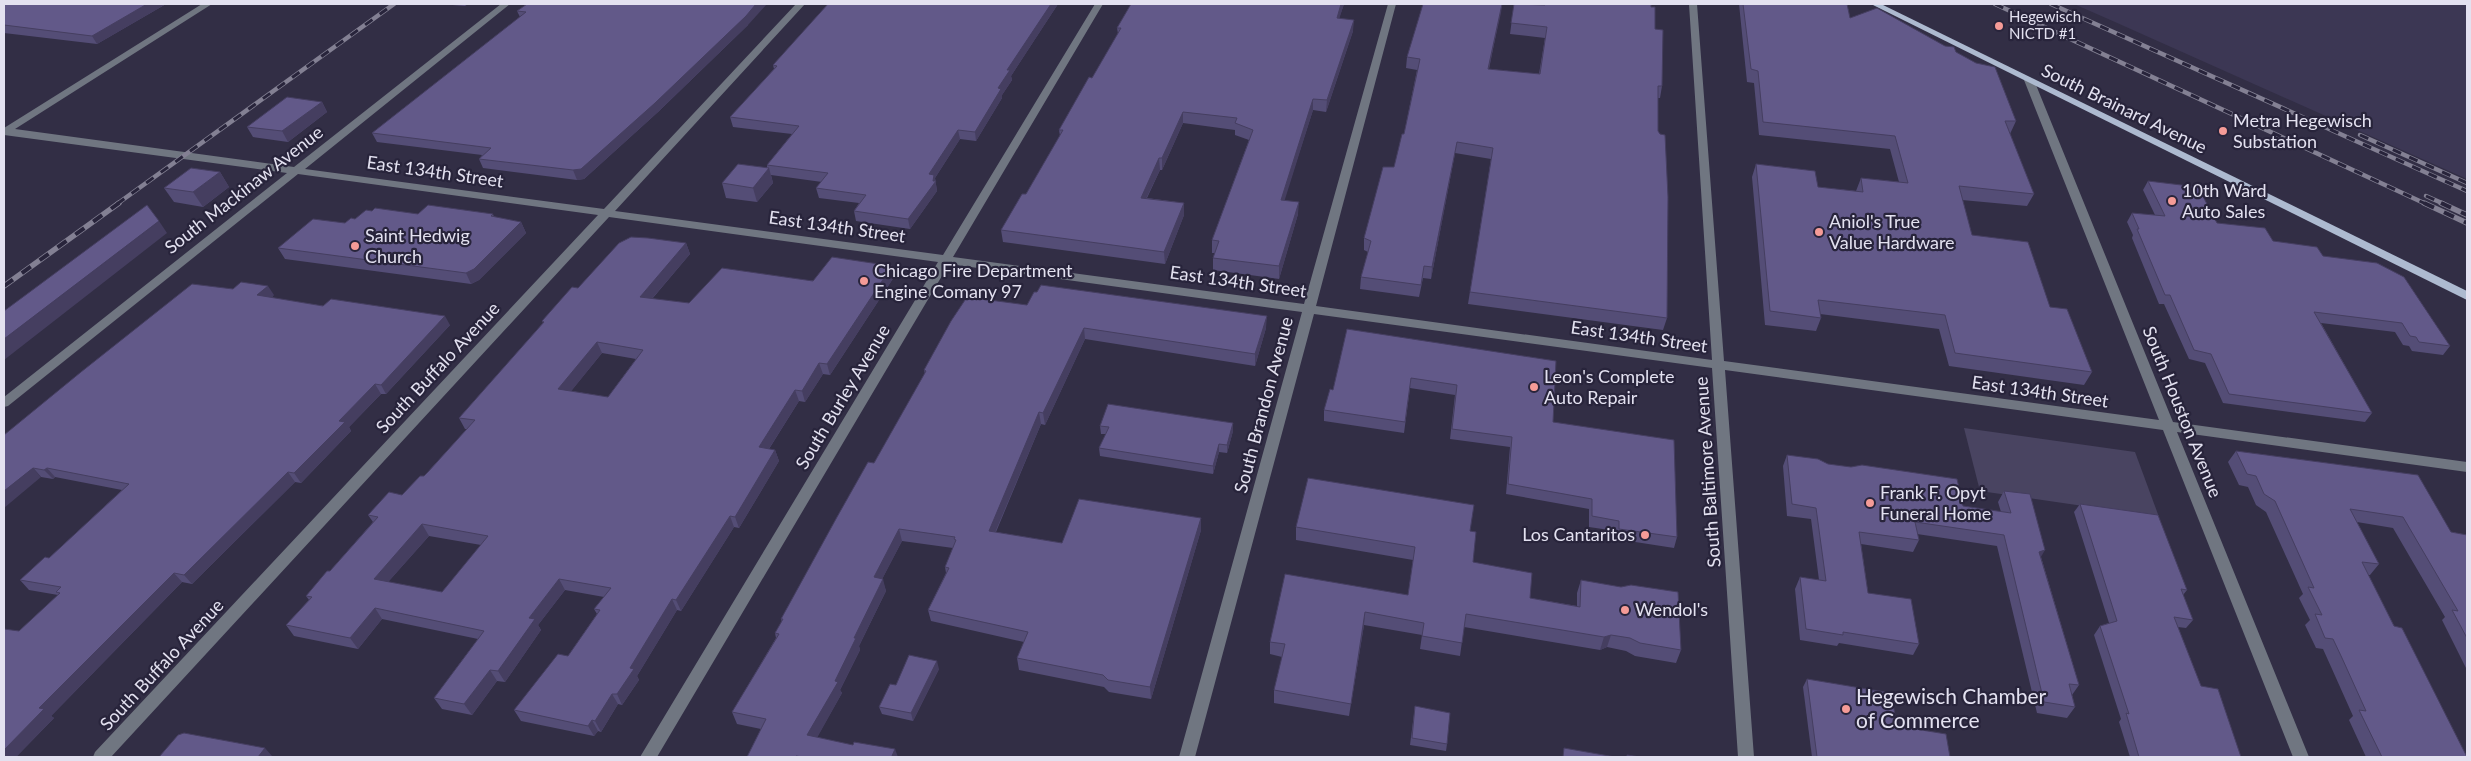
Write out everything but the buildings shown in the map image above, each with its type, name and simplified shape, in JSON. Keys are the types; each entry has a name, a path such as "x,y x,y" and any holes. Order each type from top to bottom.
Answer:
{"main road":[{"name":"South Brainard Avenue","path":"1875,4 2467,296"}],"street":[{"path":"4,131 208,4"},
{"name":"South Mackinaw Avenue","path":"4,403 506,4"},
{"name":"South Buffalo Avenue","path":"100,757 801,4"},
{"name":"South Burley Avenue","path":"648,757 1099,4"},
{"name":"South Brandon Avenue","path":"1187,757 1392,4"},
{"name":"South Baltimore Avenue","path":"1693,4 1746,757"},
{"name":"South Houston Avenue","path":"2029,80 2301,757"},
{"name":"East 134th Street","path":"4,131 2467,467"}],"shaded area":[{"path":"2074,4 2467,4 2467,179 2115,22"},
{"path":"1964,428 2135,452 2159,517 1980,491"}],"railway":[{"path":"117,204 394,4"},
{"path":"1995,4 2426,204"},
{"path":"2051,4 2467,191"},
{"path":"2360,135 2467,183"},
{"path":"2426,196 2444,204"},
{"path":"4,286 119,203"},
{"path":"2424,203 2467,223"},
{"path":"2441,203 2467,215"}],"place":[{"name":"Hegewisch NICTD #1","path":"1999,26"},
{"name":"Metra Hegewisch Substation","path":"2223,131"},
{"name":"10th Ward Auto Sales","path":"2172,201"},
{"name":"Aniol's True Value Hardware","path":"1819,232"},
{"name":"Saint Hedwig Church","path":"355,246"},
{"name":"Chicago Fire Department Engine Comany 97","path":"864,281"},
{"name":"Leon's Complete Auto Repair","path":"1534,387"},
{"name":"Frank F. Opyt Funeral Home","path":"1870,503"},
{"name":"Los Cantaritos","path":"1645,535"},
{"name":"Wendol's","path":"1625,610"},
{"name":"Hegewisch Chamber of Commerce","path":"1846,709"}]}
